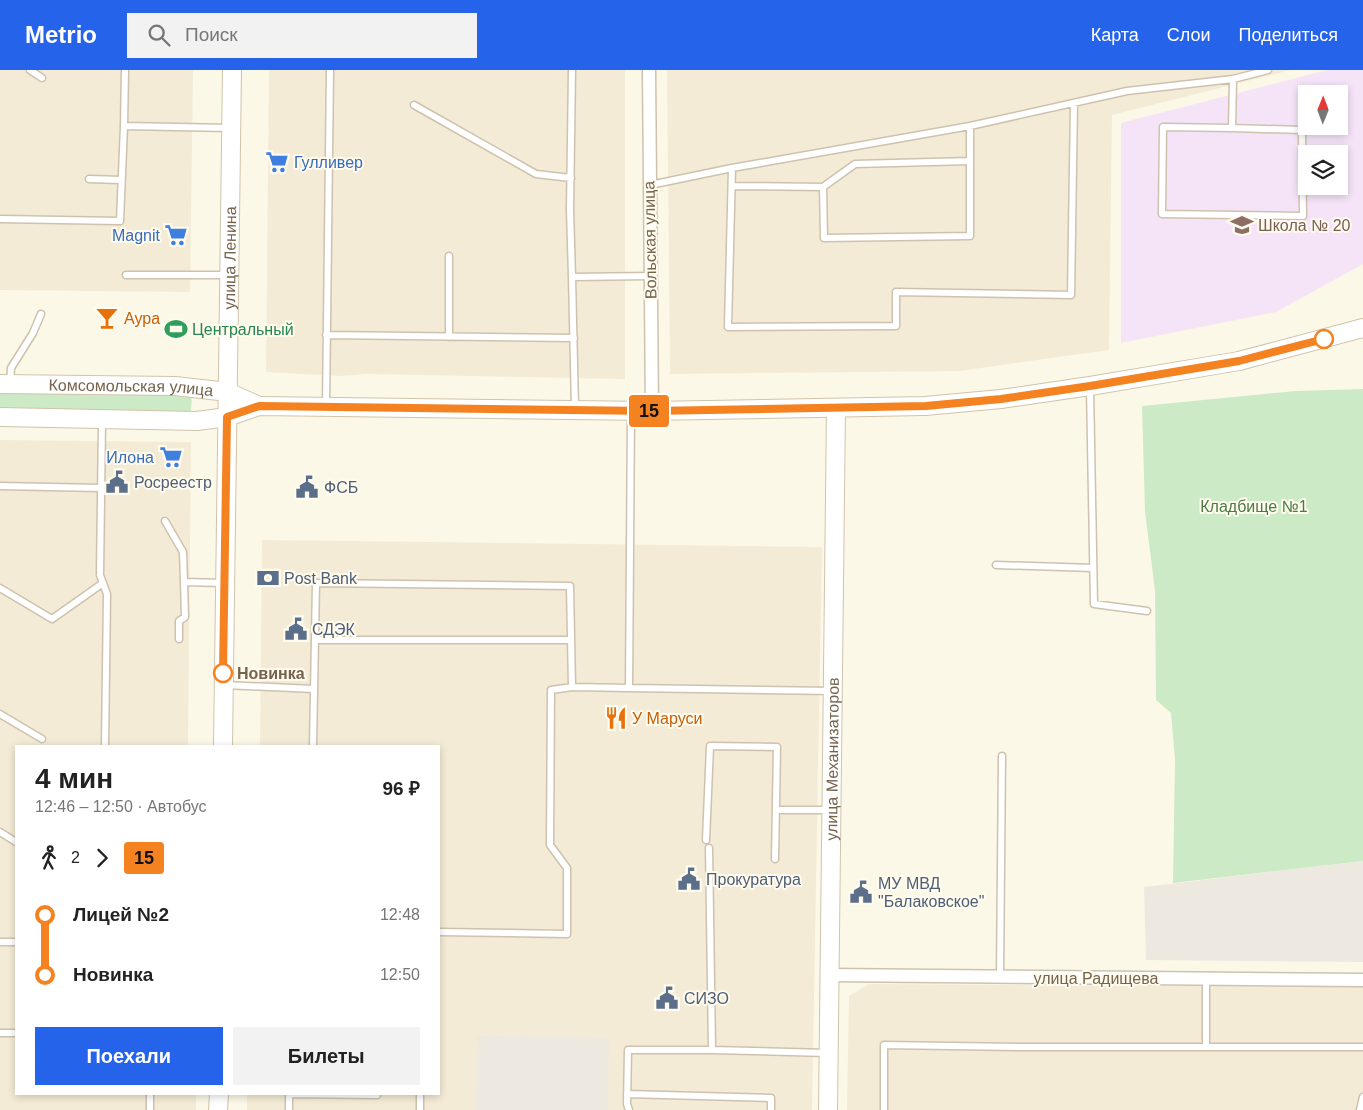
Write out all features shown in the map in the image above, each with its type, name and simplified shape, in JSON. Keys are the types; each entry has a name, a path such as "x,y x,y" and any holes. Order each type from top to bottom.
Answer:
{"main road":[{"name":"улица Ленина","path":"223,745 232,70"},
{"name":"Комсомольская улица","path":"0,418 190,421 227,417 259,406 652,411 926,406 1001,399 1239,361 1363,328"},
{"name":"Комсомольская улица","path":"5,384 176,386 228,392 259,406"},
{"name":"улица Механизаторов","path":"828,1110 836,408"},
{"path":"218,1110 219,1095"}],"street":[{"name":"Вольская улица","path":"649,70 652,411"},
{"name":"улица Радищева","path":"829,976 1363,980"}],"lane":[{"path":"30,70 42,78"},
{"path":"0,219 120,221 125,70"},
{"path":"326,407 330,70"},
{"path":"572,70 571,178 575,410"},
{"path":"650,185 732,168 970,126 1127,91 1233,79 1268,70"},
{"path":"1232,128 1233,79"},
{"path":"732,168 728,327 896,326 896,292 1071,295 1074,103"},
{"path":"414,105 536,174 571,178"},
{"path":"124,126 231,128"},
{"path":"823,187 824,238 970,236 970,126"},
{"path":"1163,128 1232,128 1302,130 1303,216 1162,214 1163,128"},
{"path":"732,186 823,187 855,164 970,161"},
{"path":"89,180 121,180"},
{"path":"449,256 449,337"},
{"path":"126,275 229,275"},
{"path":"572,277 651,276"},
{"path":"5,384 11,368 33,333 41,314"},
{"path":"326,336 574,338"},
{"path":"1090,386 1094,604 1147,611"},
{"path":"629,688 631,410"},
{"path":"102,420 100,575 107,594 105,745"},
{"path":"0,486 101,488"},
{"path":"165,521 183,552 185,617 179,621 179,639"},
{"path":"996,565 1093,568"},
{"path":"184,582 224,583"},
{"path":"0,588 52,619 103,583"},
{"path":"312,745 316,583 570,586 572,687"},
{"path":"315,640 571,640"},
{"path":"223,685 314,689"},
{"path":"440,932 567,934 567,868 550,845 551,690 572,687 833,691"},
{"path":"0,714 42,739"},
{"path":"706,840 710,746 777,747 774,860"},
{"path":"1000,977 1002,756"},
{"path":"776,810 831,810"},
{"path":"0,832 15,841"},
{"path":"709,848 712,1050"},
{"path":"0,942 15,942"},
{"path":"1206,978 1206,1047"},
{"path":"0,1033 15,1033"},
{"path":"884,1110 884,1045 1363,1048"},
{"path":"629,1110 627,1104 628,1050 828,1053"},
{"path":"627,1094 772,1098 772,1110"},
{"path":"150,1095 150,1110"},
{"path":"289,1110 290,1095"},
{"path":"420,1095 420,1110"},
{"path":"1360,1110 1363,1097"}],"shaded area":[{"path":"0,70 193,70 190,292 0,290"},
{"path":"269,70 625,70 625,379 366,374 340,376 266,372"},
{"path":"667,70 1291,70 1112,115 1109,350 960,371 670,374"},
{"name":"Школа № 20","path":"1327,70 1363,70 1363,264 1276,312 1121,343 1121,123"},
{"path":"0,440 191,442 188,745 15,745 15,1095 196,1095 196,1110 0,1110"},
{"path":"262,540 822,547 812,1110 247,1110 247,1095 440,1095 440,745 260,745"},
{"path":"1363,861 1363,962 1146,960 1144,887"},
{"path":"869,984 1363,987 1363,1110 847,1110 849,996"},
{"path":"477,1036 609,1037 608,1110 476,1110"}],"green space":[{"name":"Кладбище №1","path":"1363,389 1363,861 1173,883 1175,760 1171,713 1156,700 1155,590 1145,512 1142,406 1295,391"},
{"path":"0,390 188,392 192,395 191,410 188,414 0,410"}],"bus line":[{"name":"15","path":"223,673 227,417 259,406 652,411 926,406 1001,399 1239,361 1324,339"}],"place":[{"name":"Гулливер","path":"277,162"},
{"name":"Школа № 20","path":"1242,225"},
{"name":"Magnit","path":"176,235"},
{"name":"Аура","path":"107,318"},
{"name":"Центральный","path":"176,329"},
{"name":"Илона","path":"171,457"},
{"name":"Росреестр","path":"117,482"},
{"name":"ФСБ","path":"307,487"},
{"name":"Post Bank","path":"268,578"},
{"name":"СДЭК","path":"296,629"},
{"name":"Новинка","path":"223,673"},
{"name":"У Маруси","path":"616,718"},
{"name":"Прокуратура","path":"689,879"},
{"name":"МУ МВД \"Балаковское\"","path":"861,892"},
{"name":"СИЗО","path":"667,998"}]}
